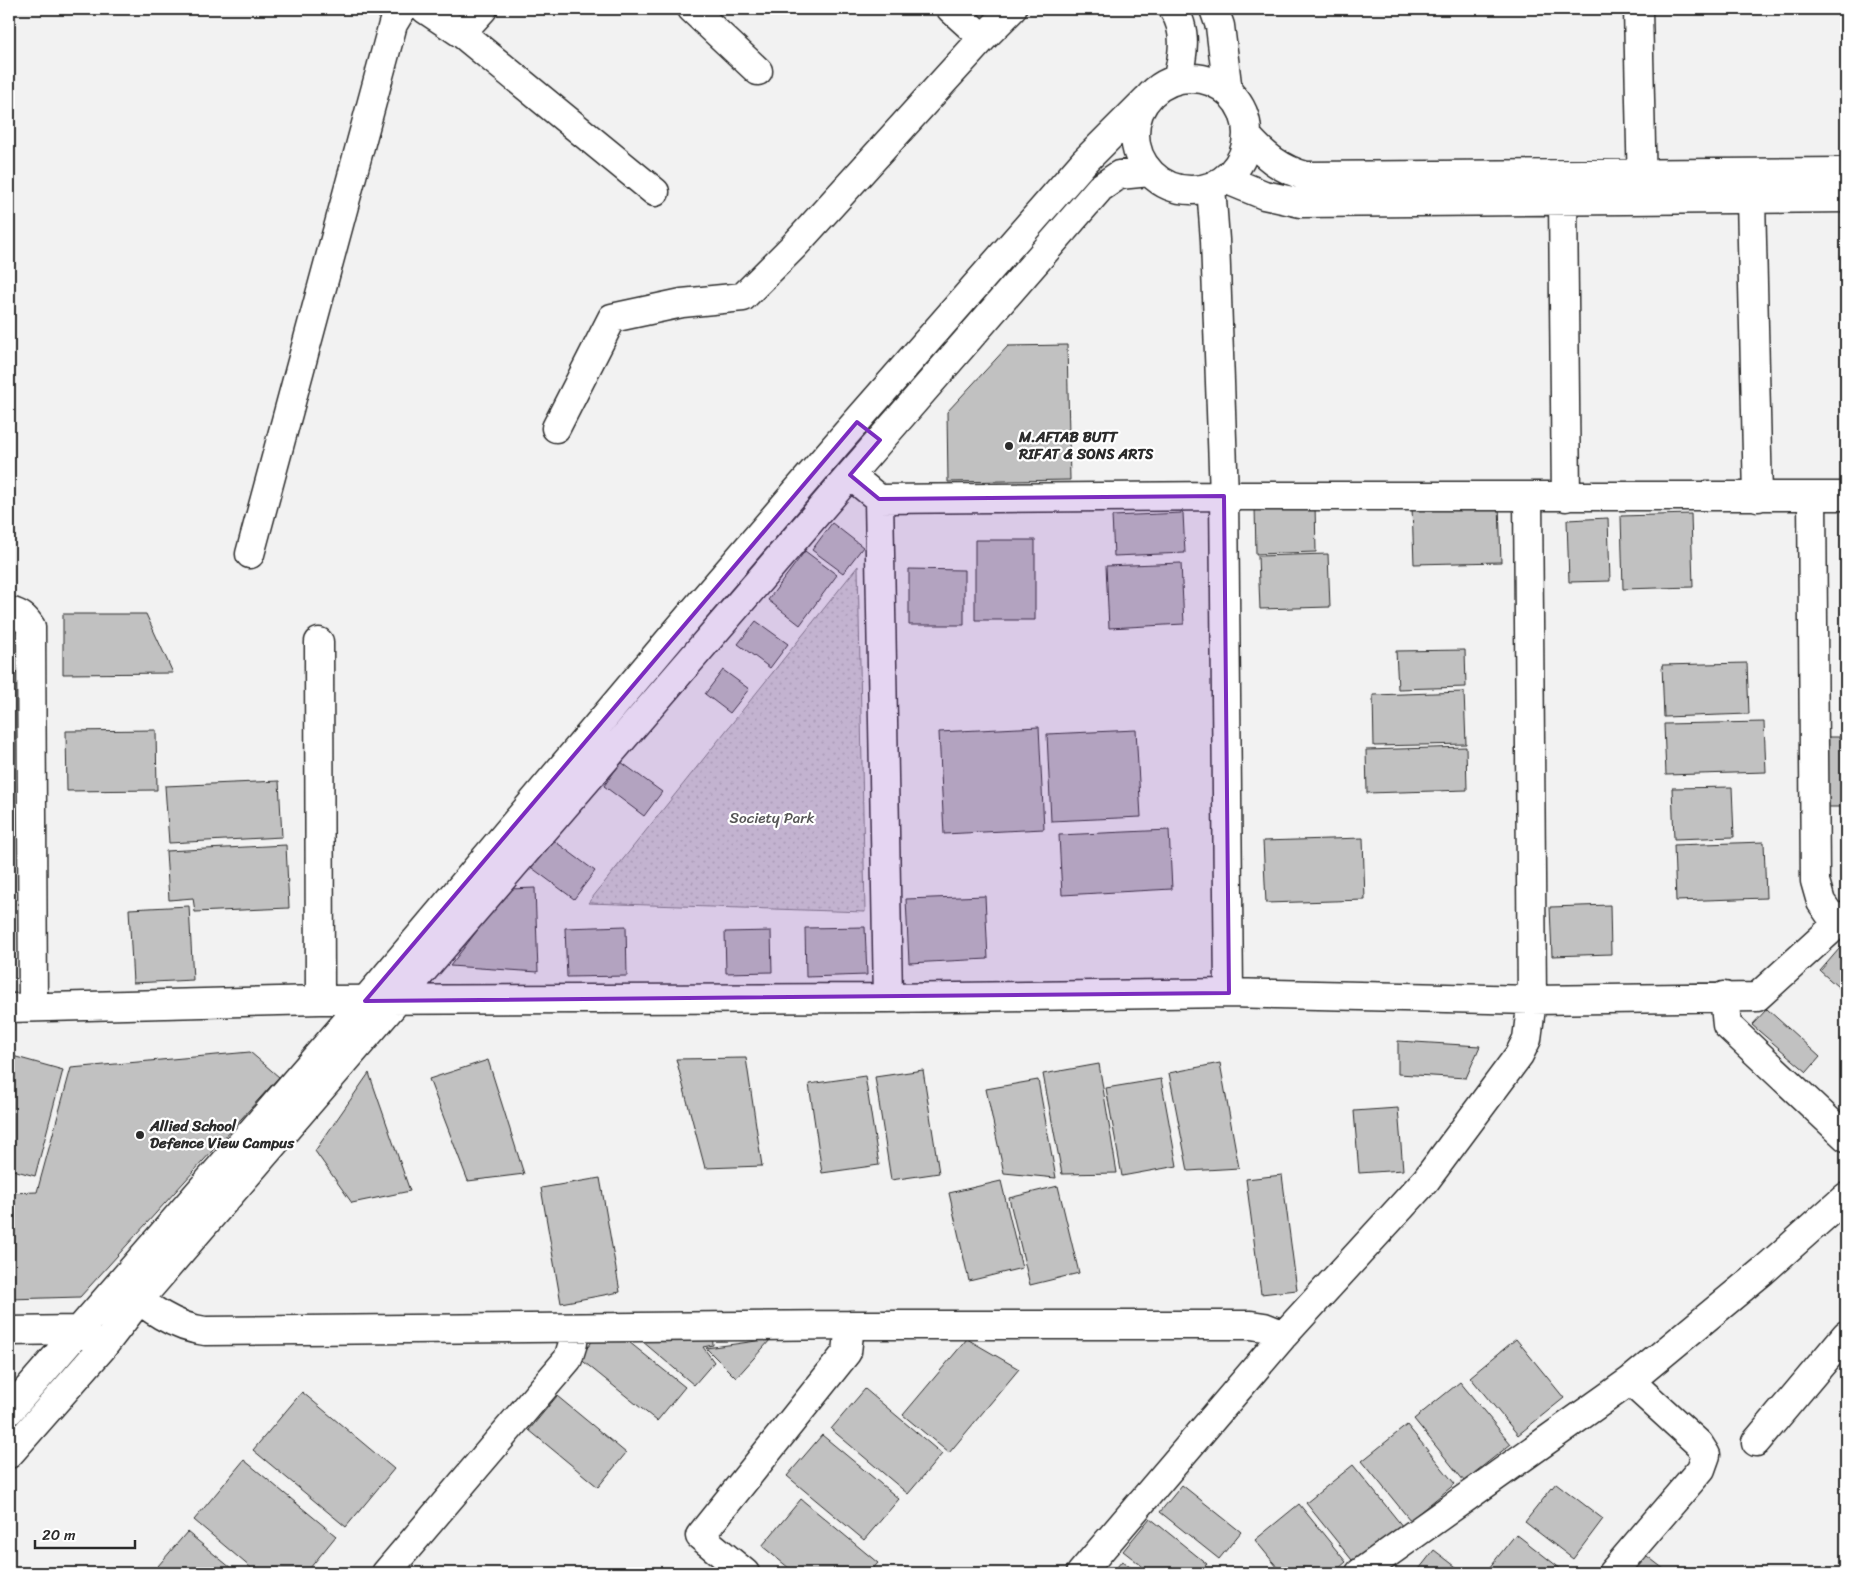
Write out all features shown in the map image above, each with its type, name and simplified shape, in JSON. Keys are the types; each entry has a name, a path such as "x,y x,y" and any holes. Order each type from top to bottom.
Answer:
{"street":[{"path":"250,554 393,24 402,9"},
{"path":"425,9 460,33 655,192"},
{"path":"460,33 483,9"},
{"path":"692,9 758,71"},
{"path":"951,9 983,38"},
{"path":"556,428 612,318 682,303 744,297 794,246 983,38 1012,9"},
{"path":"1173,9 1182,32 1184,47 1177,80"},
{"path":"1214,9 1220,26 1228,92"},
{"path":"1638,9 1643,200"},
{"path":"9,1454 102,1348 130,1292 365,1001 692,612 1084,162 1161,87 1177,80 1195,78 1212,82 1228,92 1239,104 1246,119 1247,136 1241,160 1218,183 1215,240 1224,496 1229,993"},
{"path":"1147,99 1138,116 1135,136 1140,156 1150,172 1172,187 1185,190 1218,183 1301,203 1846,198"},
{"path":"1247,136 1271,161 1281,168 1306,176 1642,172 1846,172"},
{"path":"9,1411 78,1330 130,1292 396,1001 1100,188 1119,175 1150,172"},
{"path":"1751,199 1758,497"},
{"path":"1563,200 1566,497"},
{"path":"857,422 880,440"},
{"path":"850,475 879,499 1224,496 1846,496"},
{"path":"1081,1573 1284,1335 1426,1180 1519,1055 1527,1040 1532,1000 1528,496"},
{"path":"9,611 18,613 26,619 31,627 21,1007 320,1000 888,998 1229,993 1532,1000 1757,996 1842,920 1821,902 1815,881 1812,497"},
{"path":"879,499 888,998"},
{"path":"319,642 320,1000"},
{"path":"1724,996 1727,1025 1846,1137"},
{"path":"1360,1573 1630,1381 1763,1271 1846,1196"},
{"path":"130,1292 171,1322 190,1329 205,1331 850,1325 1251,1325 1264,1327 1284,1335"},
{"path":"745,1573 700,1536 847,1352 850,1325"},
{"path":"386,1573 568,1359 573,1343 572,1328"},
{"path":"9,1331 78,1330 102,1348"},
{"path":"1756,1442 1846,1335"},
{"path":"1612,1573 1701,1469 1706,1455 1699,1444 1630,1381"}],"highlighted area":[{"path":"857,422 880,440 850,475 879,499 1224,496 1229,993 365,1001"}],"green space":[{"name":"Society Park","path":"858,566 865,912 588,903"}],"building":[{"name":"M.AFTAB BUTT RIFAT & SONS ARTS","path":"1067,345 1070,480 948,482 947,412 1008,346"},
{"path":"1499,504 1501,562 1414,564 1412,507"},
{"path":"1315,505 1316,552 1256,554 1255,507"},
{"path":"1183,513 1185,553 1114,556 1112,516"},
{"path":"1691,514 1693,587 1623,589 1621,516"},
{"path":"1608,518 1610,581 1569,582 1567,520"},
{"path":"832,523 863,547 843,573 812,550"},
{"path":"975,540 1035,540 1035,620 975,620"},
{"path":"805,551 837,575 800,625 768,600"},
{"path":"1328,554 1330,607 1260,609 1258,556"},
{"path":"1181,563 1184,624 1109,628 1106,566"},
{"path":"909,569 964,570 964,625 909,625"},
{"path":"63,614 146,614 173,673 63,674"},
{"path":"756,621 788,644 770,668 738,644"},
{"path":"1465,650 1466,687 1398,689 1396,651"},
{"path":"1747,663 1749,714 1664,717 1662,665"},
{"path":"723,670 749,689 730,713 705,694"},
{"path":"1464,692 1466,744 1374,746 1373,695"},
{"path":"1764,722 1766,772 1666,775 1664,724"},
{"path":"1039,727 1044,829 944,834 939,732"},
{"path":"156,730 157,790 67,791 66,731"},
{"path":"1136,730 1141,817 1051,821 1047,734"},
{"path":"1819,737 1846,737 1846,807 1818,807"},
{"path":"1466,747 1467,790 1367,793 1366,750"},
{"path":"621,762 662,792 644,816 604,786"},
{"path":"279,781 282,837 169,843 165,786"},
{"path":"1732,787 1734,837 1674,839 1672,788"},
{"path":"1169,830 1172,889 1062,895 1059,835"},
{"path":"549,837 595,871 574,899 528,865"},
{"path":"1363,838 1365,900 1266,903 1263,841"},
{"path":"1764,842 1766,898 1676,901 1674,845"},
{"path":"286,845 289,908 195,912 193,898 169,900 166,851"},
{"path":"535,888 538,972 450,966 509,889"},
{"path":"985,896 988,959 909,963 906,899"},
{"path":"1610,905 1611,954 1552,956 1550,907"},
{"path":"189,906 193,980 133,983 129,909"},
{"path":"626,926 627,976 567,977 565,928"},
{"path":"865,927 867,975 806,977 805,928"},
{"path":"771,931 772,972 726,973 725,932"},
{"path":"1846,941 1846,994 1820,971"},
{"path":"1767,1009 1820,1057 1807,1072 1752,1025"},
{"path":"1398,1041 1480,1046 1466,1078 1398,1074"},
{"name":"Allied School Defence View Campus","path":"250,1052 279,1077 80,1297 9,1299 9,1193 37,1192 71,1068"},
{"path":"9,1055 63,1070 35,1176 9,1169"},
{"path":"746,1058 762,1166 705,1168 676,1059"},
{"path":"488,1060 524,1174 468,1181 429,1079"},
{"path":"1220,1063 1239,1168 1188,1171 1169,1073"},
{"path":"1099,1064 1117,1173 1062,1174 1043,1074"},
{"path":"923,1070 939,1173 891,1180 875,1077"},
{"path":"369,1073 410,1191 352,1203 315,1151"},
{"path":"865,1076 879,1165 822,1173 809,1084"},
{"path":"1161,1079 1177,1166 1122,1176 1106,1088"},
{"path":"1038,1080 1056,1178 1004,1173 986,1089"},
{"path":"1398,1108 1403,1170 1359,1173 1354,1111"},
{"path":"1282,1175 1297,1290 1261,1294 1246,1179"},
{"path":"600,1178 620,1292 561,1303 541,1188"},
{"path":"1001,1181 1022,1268 969,1281 949,1193"},
{"path":"1058,1186 1079,1273 1030,1285 1009,1198"},
{"path":"600,1332 629,1342 685,1387 657,1421 579,1358"},
{"path":"712,1332 713,1345 703,1347 714,1362 694,1385 636,1336"},
{"path":"771,1339 736,1378 706,1348"},
{"path":"967,1339 1019,1369 949,1453 903,1415"},
{"path":"1516,1339 1564,1398 1518,1435 1470,1377"},
{"path":"1460,1382 1511,1444 1464,1481 1414,1419"},
{"path":"865,1389 942,1454 908,1494 831,1429"},
{"path":"302,1392 394,1469 346,1527 253,1450"},
{"path":"557,1396 626,1453 598,1487 529,1430"},
{"path":"1407,1425 1455,1484 1410,1520 1362,1461"},
{"path":"822,1435 899,1499 864,1540 787,1476"},
{"path":"244,1460 336,1536 306,1573 257,1573 194,1520"},
{"path":"1353,1465 1403,1527 1356,1565 1306,1503"},
{"path":"1556,1483 1603,1519 1573,1559 1525,1522"},
{"path":"1182,1485 1241,1532 1219,1559 1160,1512"},
{"path":"801,1499 878,1563 869,1573 795,1573 762,1546"},
{"path":"1299,1504 1346,1562 1333,1573 1282,1573 1255,1540"},
{"path":"1150,1518 1207,1564 1199,1573 1151,1573 1123,1551"},
{"path":"187,1532 237,1573 152,1573"},
{"path":"1516,1534 1566,1573 1485,1573"},
{"path":"1434,1550 1464,1573 1416,1573"},
{"path":"1647,1556 1669,1573 1633,1573"},
{"path":"1122,1561 1138,1573 1112,1573"}],"place":[{"name":"M.AFTAB BUTT RIFAT & SONS ARTS","path":"1009,446"},
{"name":"Allied School Defence View Campus","path":"140,1135"}]}
